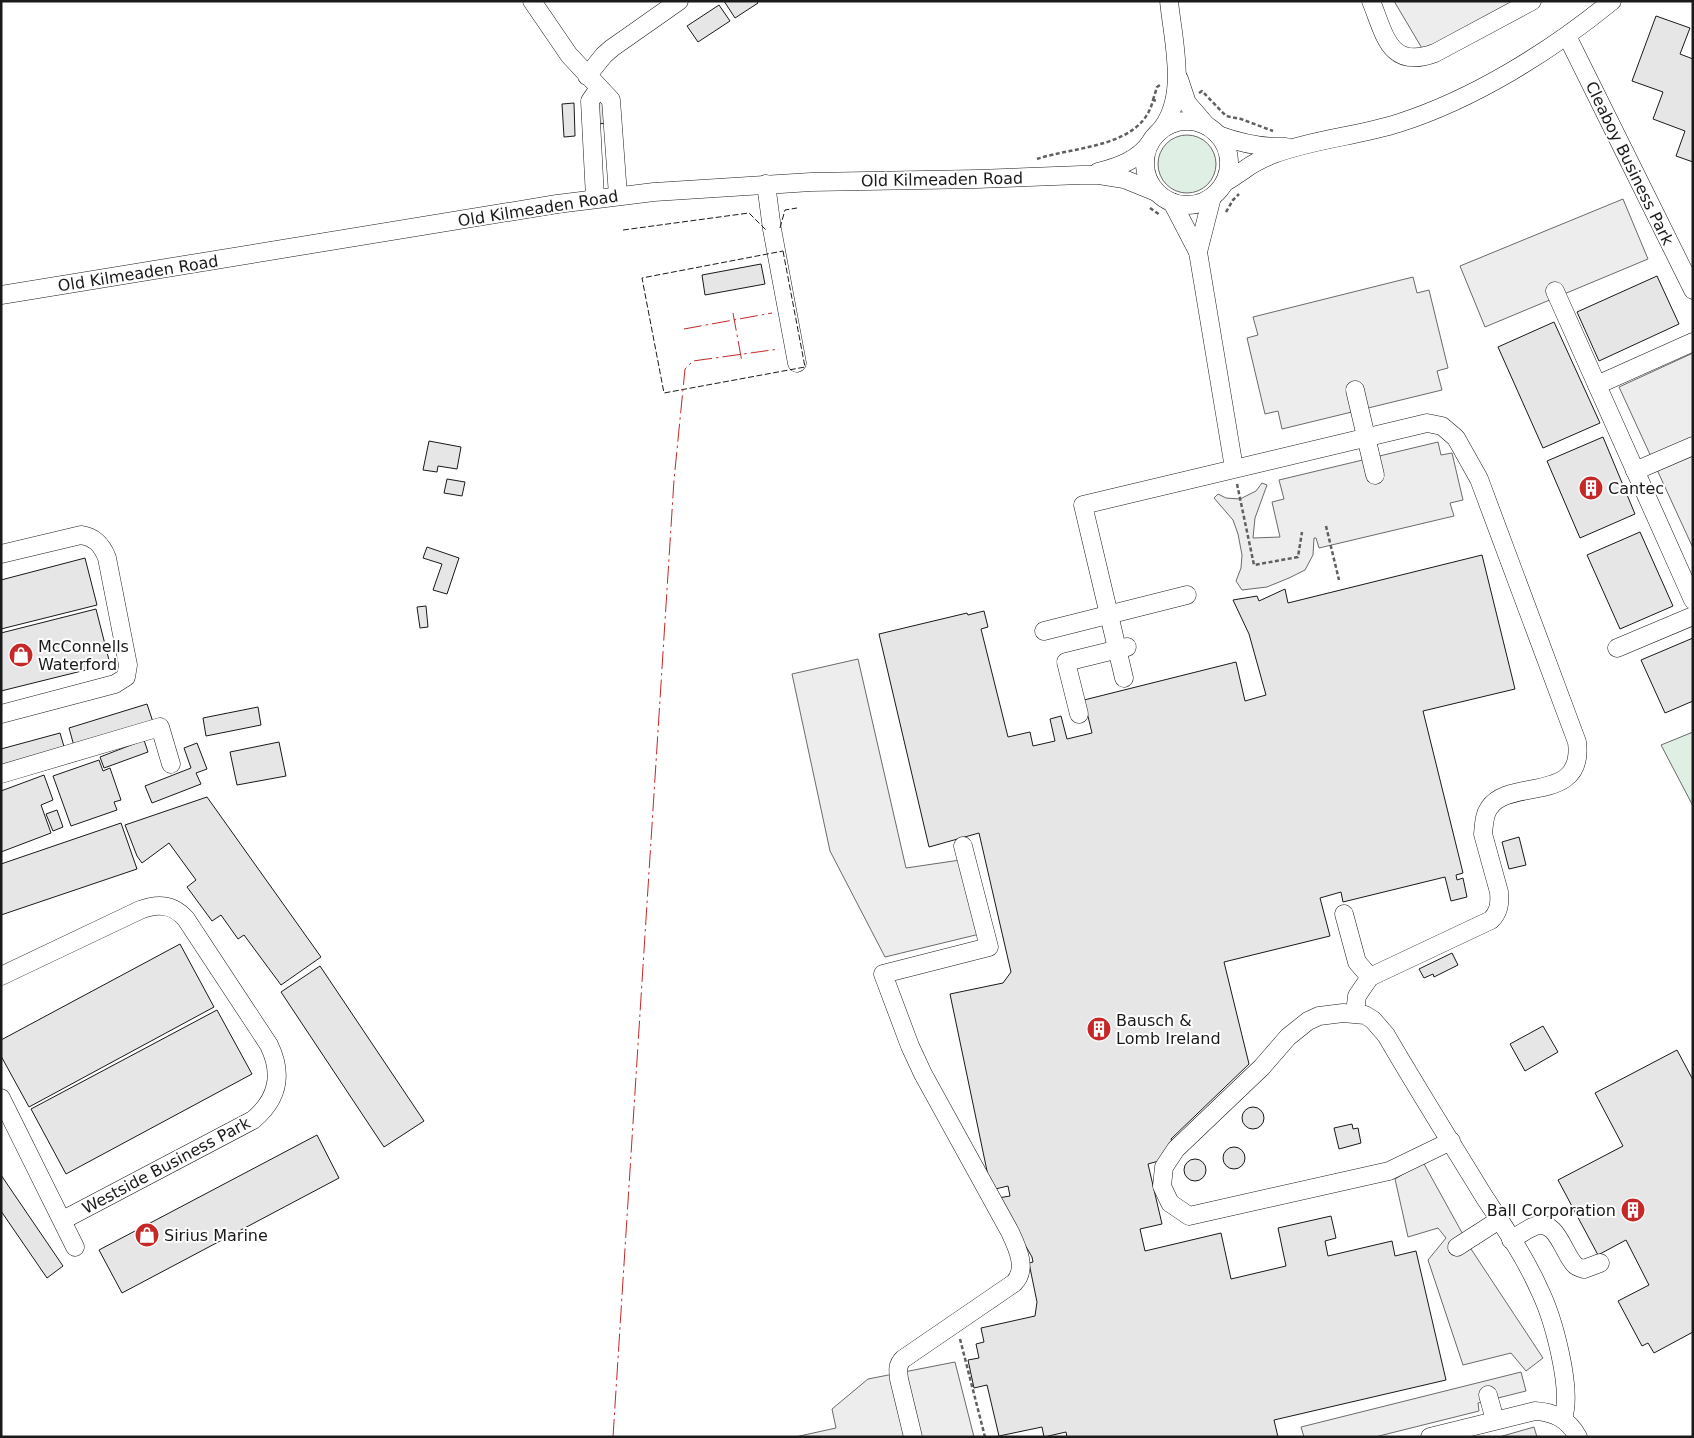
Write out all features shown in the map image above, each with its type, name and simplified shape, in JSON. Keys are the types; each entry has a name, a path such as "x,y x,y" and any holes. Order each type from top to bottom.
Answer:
{"street":[{"path":"532,1 569,54 611,100 618,196"},
{"path":"595,198 590,101 593,82 604,55 679,1"},
{"path":"1168,1 1182,93 1193,111 1225,145 1228,154 1228,173 1225,182 1212,197 1193,205 1182,205 1172,202 1156,192 1151,185 1145,160 1153,140 1165,125 1173,107 1176,86 1176,63"},
{"path":"1371,1 1390,44 1399,55 1413,58 1423,57 1435,52 1532,1"},
{"path":"1225,182 1233,179 1257,161 1274,154 1375,130 1429,112 1468,94 1516,68 1567,36 1612,1"},
{"name":"Cleaboy Business Park","path":"1567,36 1693,290"},
{"path":"1153,140 1163,129 1172,124 1194,122 1237,142 1263,147 1308,145"},
{"name":"Old Kilmeaden Road","path":"1,295 595,198 766,184 978,179 1081,174 1109,170 1129,162 1146,149 1153,140"},
{"name":"Old Kilmeaden Road","path":"1081,174 1118,178 1156,192"},
{"path":"766,184 772,229 797,364"},
{"path":"1198,252 1212,197"},
{"path":"1172,202 1198,252 1234,468"},
{"path":"1555,291 1693,600"},
{"path":"1596,385 1693,342"},
{"path":"1355,390 1375,475"},
{"path":"1124,678 1122,648 1109,615 1083,505 1427,423 1442,426 1456,438 1485,493 1577,742 1576,764 1571,772 1554,784 1503,796 1490,807 1485,819 1483,834 1500,902 1496,914 1491,920 1367,980 1357,996 1355,1013"},
{"path":"1635,471 1693,446"},
{"path":"1,554 81,535 98,541 107,558 128,664 126,677 115,684 1,714"},
{"path":"1044,631 1186,595"},
{"path":"1617,648 1693,616"},
{"path":"1079,714 1066,662 1122,648"},
{"path":"1,774 160,727 172,764"},
{"path":"913,1437 899,1379 899,1364 903,1359 1017,1281 1020,1272 1020,1258 1014,1240 915,1058 883,974 989,946 963,846"},
{"name":"Westside Business Park","path":"1,976 140,910 155,906 168,906 178,911 186,919 269,1045 275,1061 277,1076 274,1092 266,1106 253,1120 63,1220"},
{"path":"1344,914 1357,962 1370,978"},
{"path":"1451,1141 1389,1171 1189,1216 1170,1203 1162,1186 1164,1167 1176,1149 1262,1067 1298,1028 1318,1016 1343,1012 1365,1015 1380,1028 1451,1141 1540,1289 1552,1326 1565,1385 1566,1401 1563,1418"},
{"name":"Westside Business Park","path":"4,1108 63,1220 75,1247"},
{"path":"1457,1247 1499,1220"},
{"path":"1511,1240 1536,1225 1546,1225 1552,1229 1575,1266 1584,1269 1600,1263"},
{"path":"1488,1394 1495,1420"},
{"path":"1430,1437 1535,1411 1563,1418 1578,1437"}],"path":[{"path":"1153,100 1157,87"},
{"path":"1234,468 1254,565 1298,557 1302,532"},
{"path":"1326,526 1339,580"},
{"path":"956,1323 985,1437"}],"green space":[{"path":"1187,135 1198,137 1211,148 1216,164 1214,175 1203,188 1187,193 1176,191 1163,180 1158,164 1160,153 1171,140"},
{"path":"1693,732 1693,806 1661,745"}],"shaded area":[{"path":"1394,1 1514,1 1423,50"},
{"path":"1623,199 1648,259 1485,327 1460,266"},
{"path":"1413,277 1417,293 1429,290 1448,368 1437,371 1442,390 1282,429 1278,411 1265,414 1247,338 1258,335 1253,317"},
{"path":"1693,353 1693,548 1619,387"},
{"path":"1438,442 1441,455 1452,453 1463,500 1450,503 1454,516 1319,548 1316,538 1314,538 1313,555 1305,570 1267,587 1242,590 1236,581 1241,568 1242,555 1238,534 1233,520 1214,498 1218,494 1226,498 1240,499 1256,491 1262,483 1267,485 1255,518 1253,538 1280,537 1272,502 1284,499 1279,480"},
{"path":"858,659 906,868 967,859 988,932 885,957 830,851 792,674"},
{"path":"1423,1162 1471,1249 1543,1358 1526,1371 1511,1353 1463,1365 1428,1260 1446,1238 1438,1228 1408,1237 1395,1179"},
{"path":"955,1362 974,1437 795,1437 836,1428 832,1409 868,1379"},
{"path":"1521,1372 1526,1391 1478,1403 1479,1411 1375,1437 1304,1437 1301,1427"},
{"path":"1534,1427 1537,1437 1499,1437"}],"building":[{"path":"724,1 756,1 758,3 735,18"},
{"path":"719,5 730,21 698,42 687,26"},
{"path":"1656,16 1690,28 1680,54 1693,59 1693,162 1676,156 1685,131 1653,119 1663,92 1632,81"},
{"path":"596,100 605,100 607,123 598,124"},
{"path":"574,103 575,136 564,137 562,104"},
{"path":"761,264 765,284 705,295 702,275"},
{"path":"1657,276 1679,324 1599,361 1577,312"},
{"path":"1554,322 1600,423 1543,448 1498,347"},
{"name":"Cantec","path":"1603,437 1635,514 1580,538 1547,461"},
{"path":"429,441 461,447 457,469 438,466 437,472 423,470"},
{"path":"447,479 465,482 462,496 444,493"},
{"path":"1640,532 1673,606 1620,629 1587,555"},
{"path":"427,547 459,558 447,594 433,590 442,564 423,558"},
{"name":"Bausch & Lomb Ireland","path":"1482,555 1515,689 1423,711 1463,873 1456,875 1457,880 1463,878 1467,897 1451,901 1445,877 1343,902 1341,892 1320,898 1330,936 1224,962 1249,1064 1171,1139 1173,1145 1162,1160 1148,1164 1162,1224 1140,1229 1145,1251 1221,1233 1231,1279 1286,1266 1278,1228 1331,1216 1336,1238 1325,1241 1328,1256 1392,1241 1395,1256 1416,1251 1446,1380 1274,1420 1278,1437 1067,1437 1066,1432 1044,1437 1042,1427 999,1436 987,1385 974,1388 968,1360 979,1358 976,1344 984,1342 981,1328 1035,1316 1037,1302 1029,1263 1033,1262 1032,1257 998,1198 1010,1196 1008,1186 991,1190 950,994 1003,983 1011,972 979,833 929,847 879,634 967,613 968,615 984,611 988,627 981,629 1008,737 1030,732 1033,746 1055,741 1050,719 1061,716 1067,739 1092,733 1084,700 1236,662 1245,701 1266,695 1249,634 1233,600 1257,596 1259,601 1285,589 1288,603"},
{"path":"85,558 97,605 1,629 1,580"},
{"path":"426,606 428,627 420,628 417,607"},
{"path":"96,609 110,664 1,691 1,633"},
{"path":"1693,638 1693,701 1665,713 1641,660"},
{"path":"147,704 153,722 74,746 69,728"},
{"path":"258,707 261,725 206,736 203,718"},
{"path":"60,733 65,750 1,768 1,749"},
{"path":"144,740 148,752 104,768 100,757"},
{"path":"279,742 286,776 237,785 230,752"},
{"path":"197,743 207,769 196,773 201,784 152,803 145,786 191,768 184,748"},
{"path":"99,760 103,771 110,768 121,800 114,802 117,810 71,826 53,776"},
{"path":"44,775 53,800 41,805 51,833 1,852 1,791"},
{"path":"207,797 321,957 281,985 244,935 238,939 221,915 212,921 187,887 196,880 169,843 142,863 137,856 125,825"},
{"path":"57,810 63,827 53,831 46,814"},
{"path":"121,823 137,869 1,915 1,864"},
{"path":"1519,837 1526,865 1509,869 1502,842"},
{"path":"180,944 214,1007 29,1107 1,1056 1,1040"},
{"path":"1452,953 1458,965 1434,977 1433,974 1424,978 1419,969"},
{"path":"320,966 424,1121 384,1147 281,992"},
{"path":"217,1010 252,1074 66,1174 31,1109"},
{"path":"1543,1026 1558,1052 1525,1071 1510,1044"},
{"name":"Ball Corporation","path":"1677,1050 1693,1080 1693,1332 1654,1353 1648,1343 1642,1346 1618,1301 1649,1285 1626,1240 1598,1255 1558,1180 1623,1146 1595,1093"},
{"path":"1253,1107 1261,1110 1264,1118 1261,1126 1253,1129 1245,1126 1242,1118 1245,1110"},
{"path":"1352,1124 1353,1129 1358,1128 1361,1143 1339,1149 1334,1128"},
{"path":"317,1135 339,1178 122,1293 99,1250"},
{"path":"1234,1147 1242,1150 1245,1158 1242,1166 1234,1169 1226,1166 1223,1158 1226,1150"},
{"path":"1195,1159 1203,1162 1206,1170 1203,1178 1195,1181 1187,1178 1184,1170 1187,1162"},
{"path":"1,1175 63,1266 47,1278 1,1211"}],"fence":[{"path":"780,228 785,210 797,208"},
{"path":"623,230 749,213 766,230"},
{"path":"783,251 805,367 664,393 642,278 783,251"}],"power":[{"path":"733,313 742,362"},
{"path":"684,329 772,313"},
{"path":"613,1437 674,480 685,369 693,361 779,349"}],"place":[{"name":"Cantec","path":"1591,488"},
{"name":"McConnells Waterford","path":"21,655"},
{"name":"Bausch & Lomb Ireland","path":"1099,1029"},
{"name":"Ball Corporation","path":"1633,1210"},
{"name":"Sirius Marine","path":"147,1235"}]}
